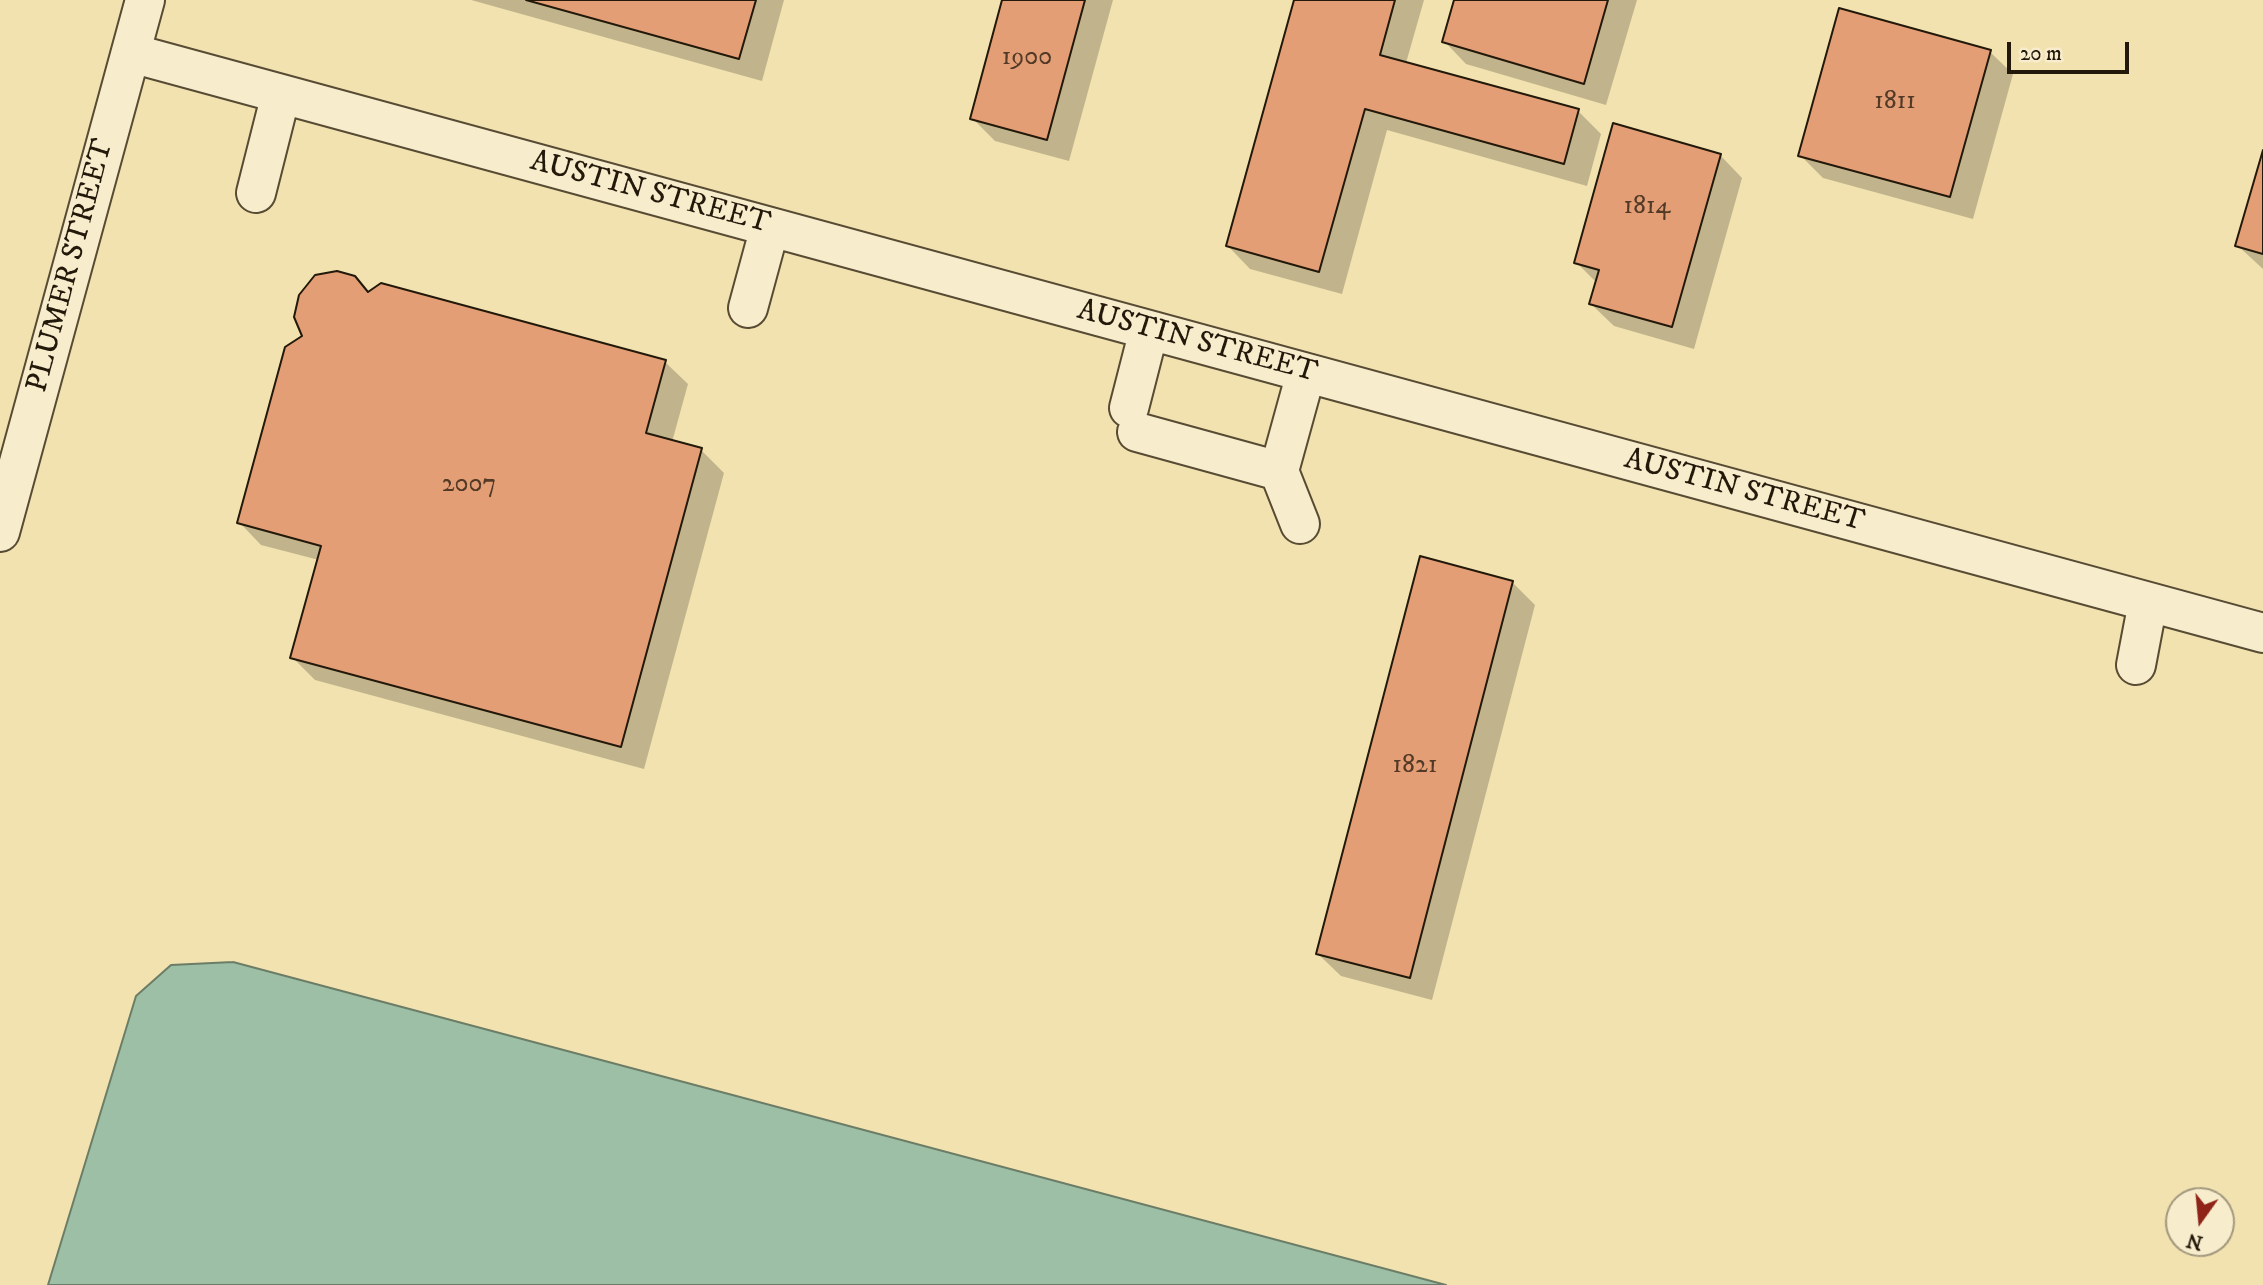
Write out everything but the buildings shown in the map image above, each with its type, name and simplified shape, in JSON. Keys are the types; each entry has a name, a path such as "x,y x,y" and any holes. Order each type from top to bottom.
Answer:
{"street":[{"name":"PLUMER STREET","path":"0,532 145,0"},
{"name":"AUSTIN STREET","path":"131,53 2263,633"},
{"path":"256,193 281,94"},
{"path":"748,308 770,227"},
{"path":"1149,330 1133,420 1279,471"},
{"path":"1300,524 1279,471 1306,373"},
{"path":"2136,665 2148,602"}],"shaded area":[{"path":"233,962 1446,1285 48,1285 136,996 171,965"}]}
